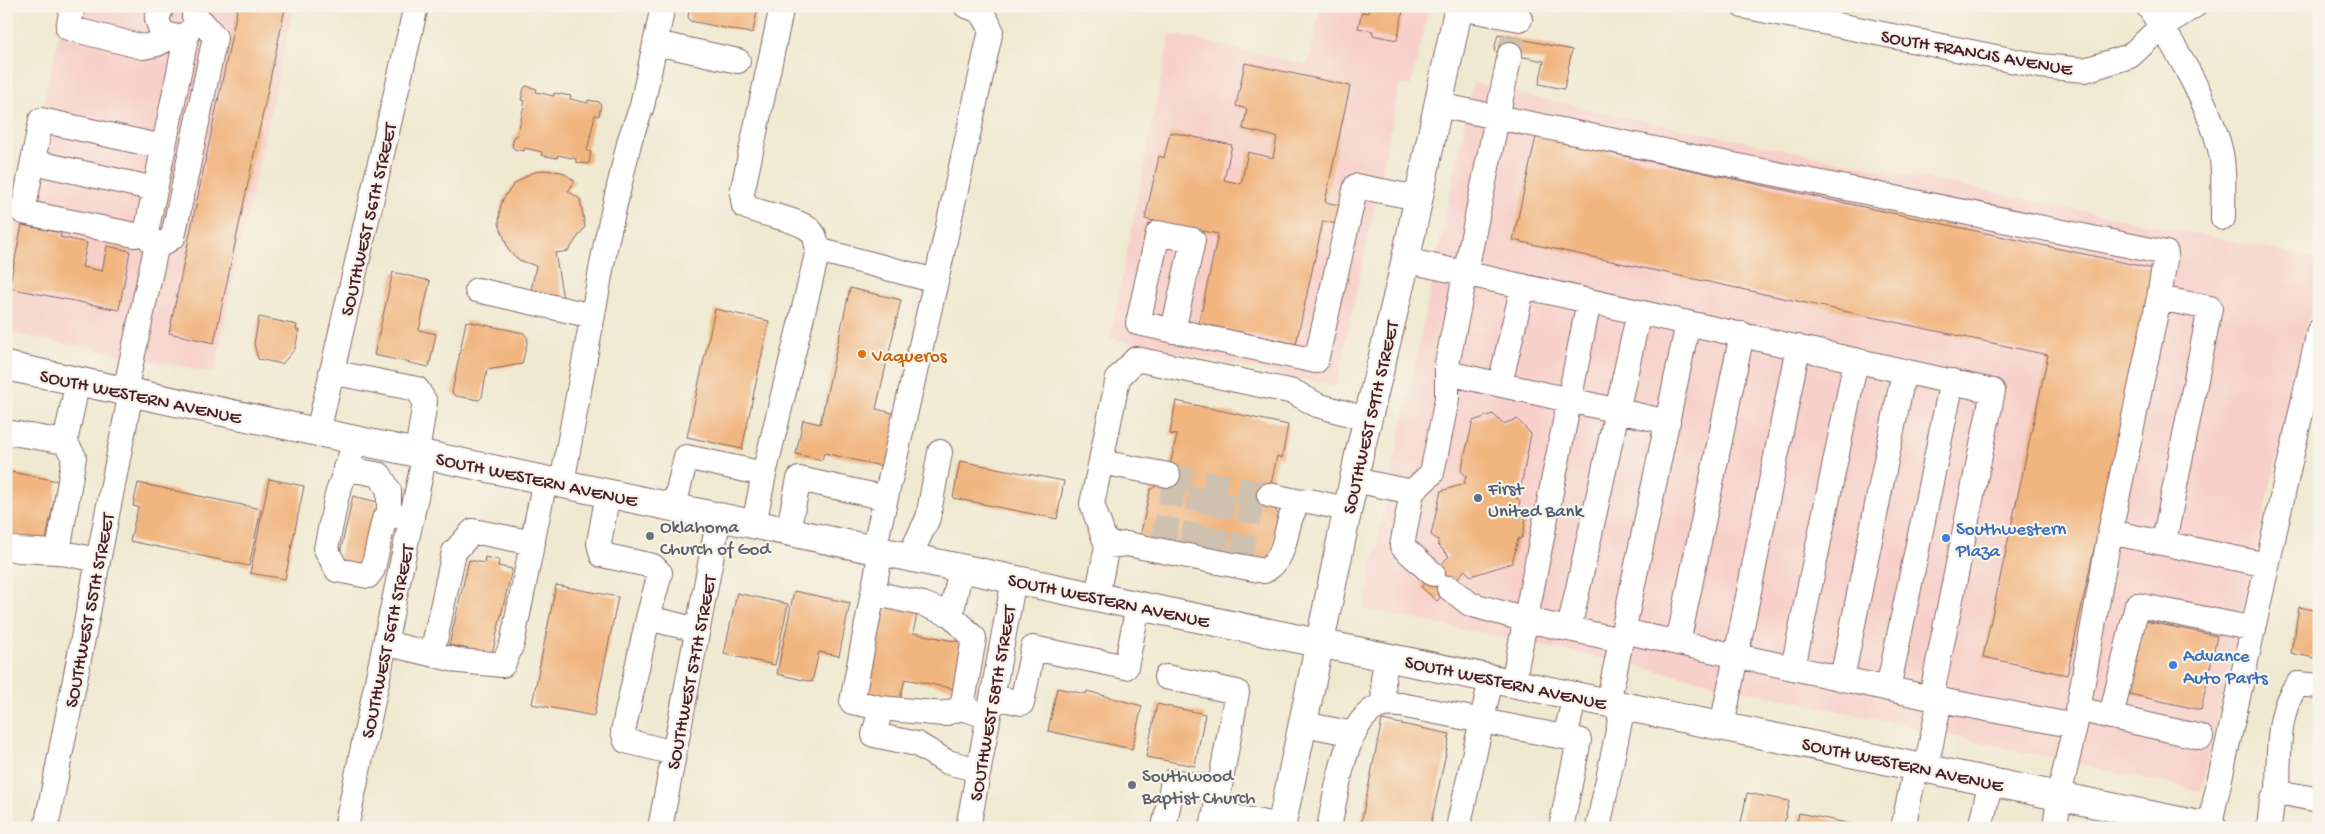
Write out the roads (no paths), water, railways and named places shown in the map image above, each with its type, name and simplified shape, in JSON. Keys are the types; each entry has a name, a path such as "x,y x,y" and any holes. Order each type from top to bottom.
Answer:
{"main road":[{"name":"SOUTHWEST 59TH STREET","path":"1281,827 1347,509 1405,260 1459,7"},
{"name":"SOUTH WESTERN AVENUE","path":"6,366 1138,606 2211,828"}],"street":[{"path":"74,6 68,28 143,47 156,44 185,23"},
{"path":"162,6 158,13 158,25 165,34 185,23 202,22 215,37 173,237 151,241 134,235 23,212 41,120 163,147"},
{"name":"SOUTHWEST 56TH STREET","path":"318,432 416,6"},
{"path":"385,643 460,661 502,665 512,644 533,543 554,481 593,316 606,243 630,139 642,106 663,6"},
{"path":"754,524 764,474 818,250 815,236 806,225 754,212 744,206 742,193 782,6"},
{"path":"966,6 979,10 986,18 991,30 886,498 873,593 852,702 880,708 943,714 962,708 1022,703 1034,648 1126,668 1138,606"},
{"name":"SOUTH FRANCIS AVENUE","path":"1743,6 1768,9 2040,66 2085,70 2130,56 2162,26 2194,6"},
{"path":"2148,6 2162,26 2206,108 2221,154 2223,218"},
{"path":"1459,7 1516,29 1447,364 1447,399 1432,473 1412,492 1402,546 1470,604 1526,620 1569,629 1678,643 1936,699 2076,718 2111,717 2201,737"},
{"name":"SOUTHWEST 55TH STREET","path":"46,828 98,560 128,392 151,241 155,190 185,23"},
{"path":"656,42 738,61"},
{"path":"1438,105 2166,253 2159,298 2110,532 2076,718 2059,796 2055,828"},
{"path":"33,162 155,190"},
{"path":"1173,330 1316,362 1356,186 1418,198"},
{"path":"818,250 936,281"},
{"path":"1405,260 1993,391 1936,699 1921,767 1903,828"},
{"path":"1500,384 1523,286"},
{"path":"477,290 593,316"},
{"path":"2159,298 2210,308 2164,542"},
{"path":"1458,828 1483,720 1502,681 1526,620 1589,300"},
{"path":"1569,629 1616,410 1640,312"},
{"path":"1598,828 1616,704 1622,636 1688,323"},
{"path":"2211,828 2319,331"},
{"path":"1678,643 1742,334"},
{"path":"1722,726 1798,347"},
{"path":"1097,596 1107,546 1092,504 1118,378 1136,359 1294,392 1316,405 1367,419"},
{"path":"1792,668 1856,360"},
{"path":"1842,679 1904,371"},
{"name":"SOUTHWEST 56TH STREET","path":"331,372 417,389 425,402 421,453 400,516 401,568 346,828"},
{"path":"1448,373 1668,422"},
{"path":"64,442 78,381"},
{"path":"1888,689 1952,382"},
{"path":"6,432 64,442 74,457 58,552"},
{"path":"345,468 380,475 400,516 384,519 374,569 368,576 349,574 337,570 326,549 336,495 345,468 356,440"},
{"path":"909,557 928,518 940,452"},
{"path":"674,507 686,456 764,474"},
{"path":"1101,462 1168,475"},
{"path":"788,531 799,479 886,498"},
{"path":"1354,480 1412,492"},
{"path":"608,493 599,543 602,555 653,566 660,573 623,731 626,741 674,753"},
{"path":"1269,495 1347,509"},
{"path":"1107,546 1126,544 1162,546 1239,562 1264,571 1273,567 1279,559 1293,509 1300,502"},
{"name":"SOUTHWEST 57TH STREET","path":"660,828 719,516"},
{"path":"432,654 454,552 460,545 473,531 533,543"},
{"path":"2110,532 2267,565"},
{"path":"6,547 18,550 58,552 98,560"},
{"path":"375,562 401,568"},
{"path":"951,615 961,568"},
{"name":"SOUTHWEST 58TH STREET","path":"968,828 1014,579"},
{"path":"873,593 923,604 951,615 974,638 962,708"},
{"path":"2111,717 2137,605 2254,629"},
{"path":"648,618 698,630"},
{"path":"1384,705 1383,679 1388,657"},
{"path":"1166,677 1237,692 1213,820 1281,827"},
{"path":"2269,828 2272,801 2278,792 2284,710 2290,693 2298,684 2319,686"},
{"path":"1565,737 1575,696"},
{"path":"1329,828 1346,751 1354,734 1373,711 1384,705 1401,705 1579,740 1560,828"},
{"path":"880,708 874,735 917,744 947,762 979,770"},
{"path":"1303,724 1354,734"},
{"path":"1164,828 1173,781 1219,790"},
{"path":"1980,828 1991,781"},
{"path":"2278,792 2319,800"}],"tunnel":[{"path":"1510,54 1513,37"},
{"path":"1168,475 1269,495"},
{"path":"1163,541 1176,477"},
{"path":"1191,547 1203,482"},
{"path":"1214,552 1226,486"},
{"path":"1240,558 1254,492"}],"place":[{"name":"Vaqueros","path":"862,354"},
{"name":"First United Bank","path":"1478,498"},
{"name":"Oklahoma Church of God","path":"650,536"},
{"name":"Southwestern Plaza","path":"1946,538"},
{"name":"Advance Auto Parts","path":"2173,665"},
{"name":"Southwood Baptist Church","path":"1132,785"}]}
